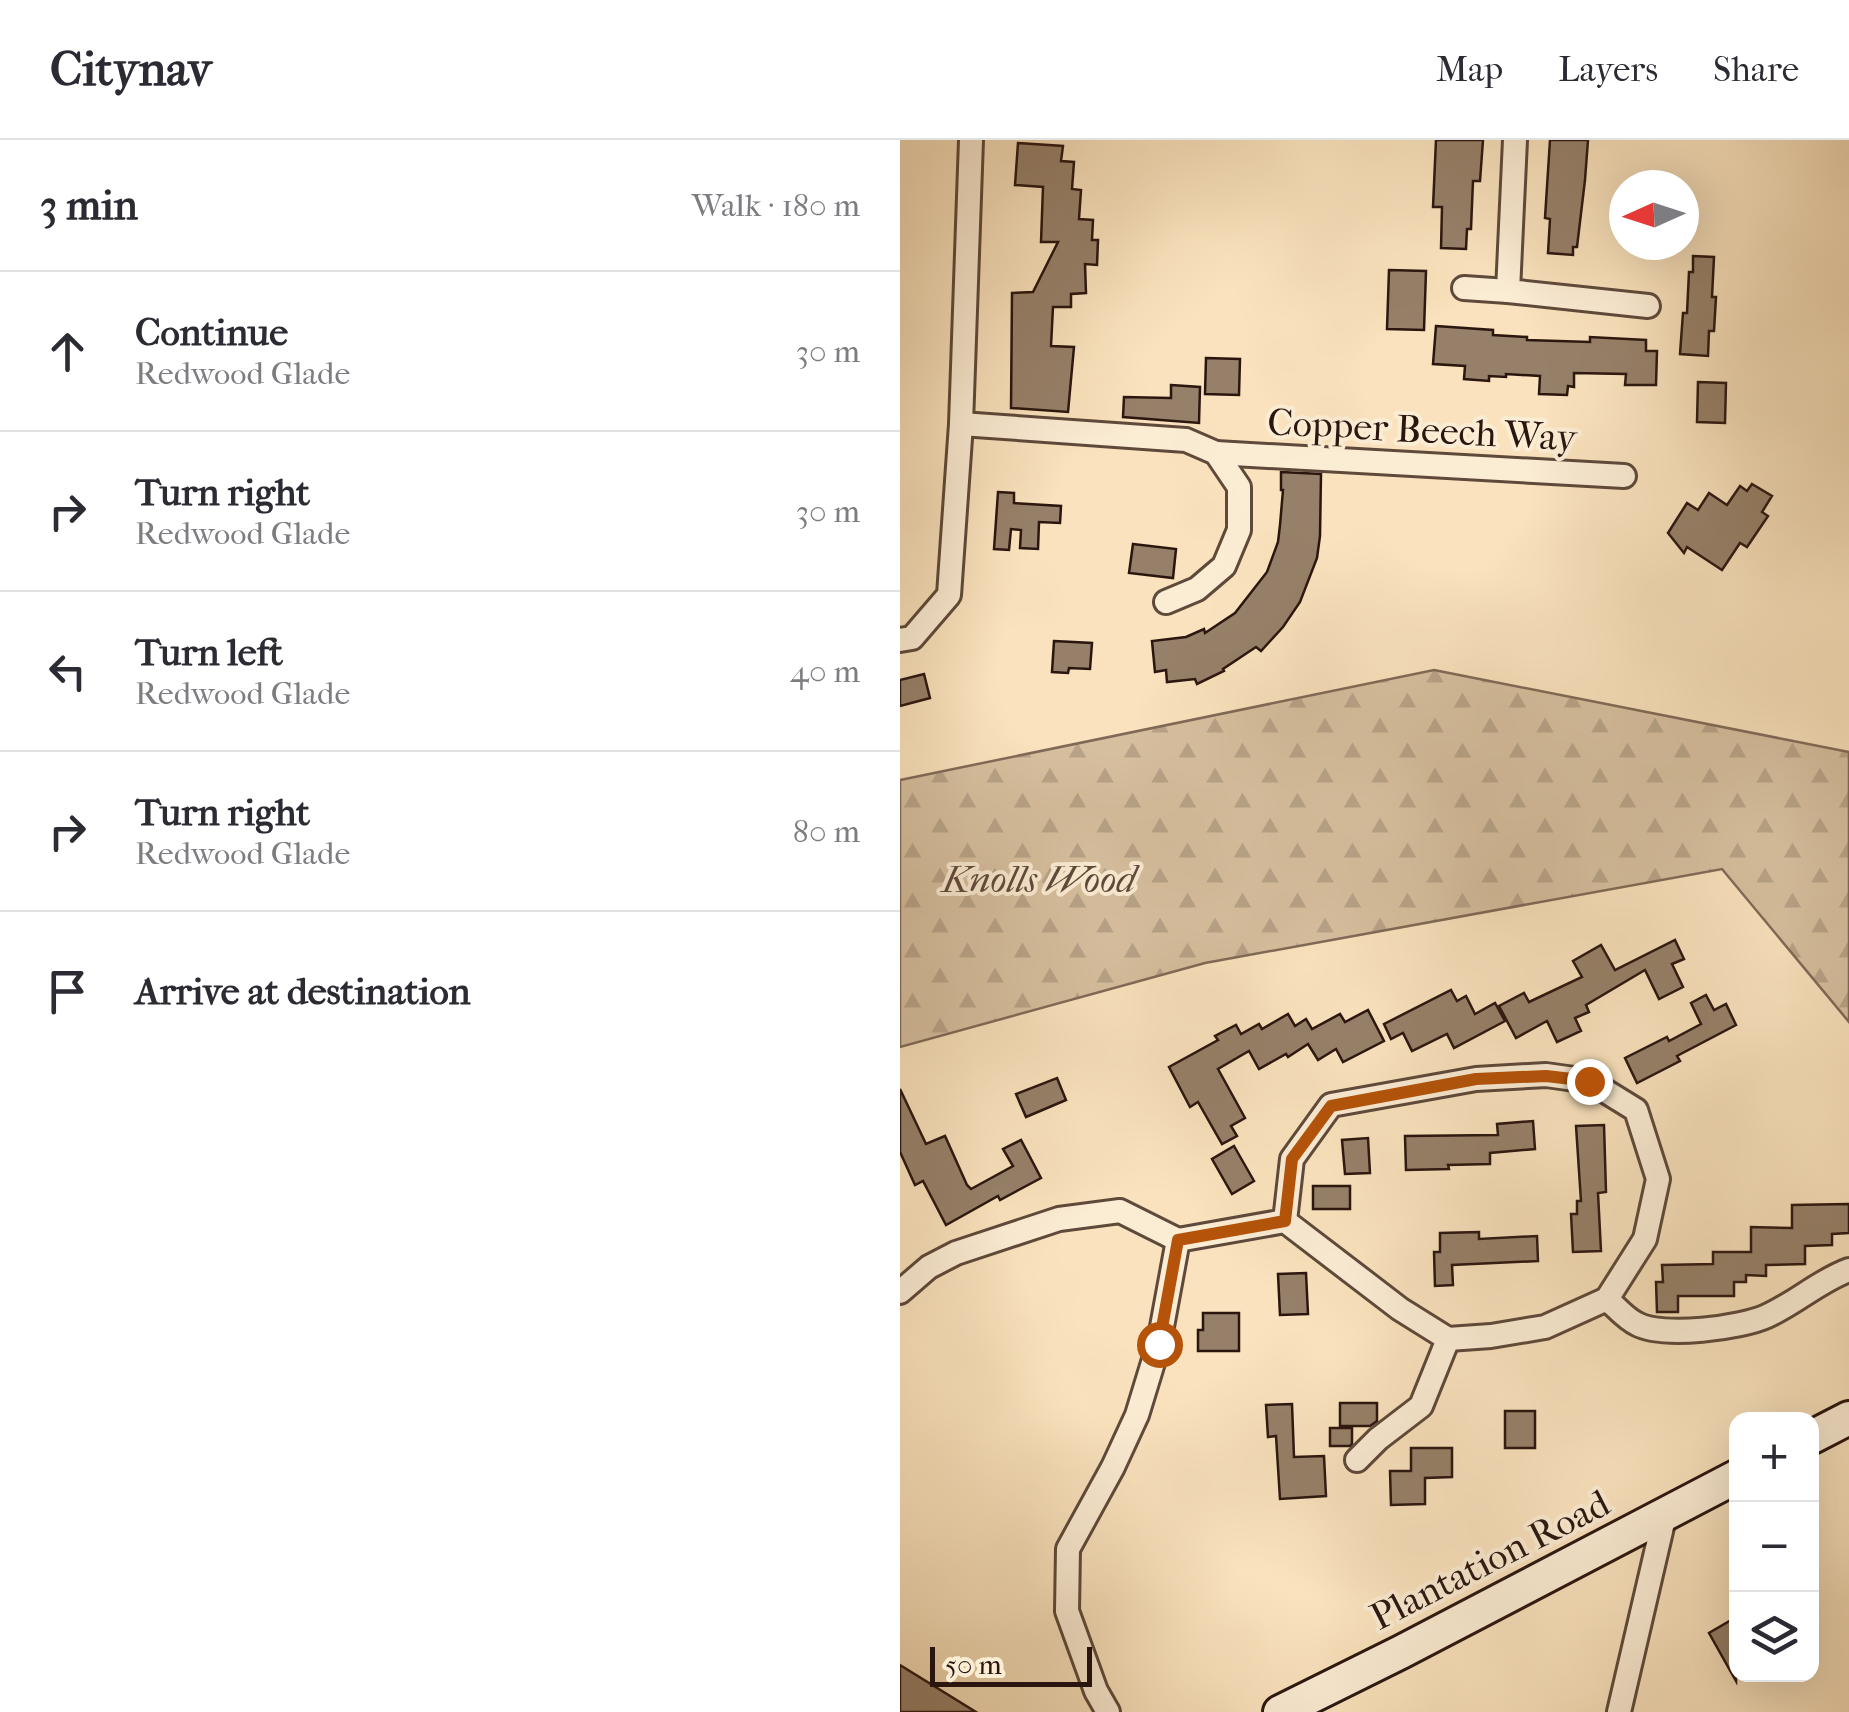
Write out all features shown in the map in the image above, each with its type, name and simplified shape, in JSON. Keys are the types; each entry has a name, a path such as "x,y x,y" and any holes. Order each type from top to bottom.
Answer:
{"street":[{"path":"900,640 912,638 949,595 961,424 972,140"},
{"path":"1508,291 1515,140"},
{"path":"1464,288 1648,306"},
{"name":"Copper Beech Way","path":"961,424 1186,440 1216,453 1624,476"},
{"name":"Copper Beech Way","path":"1166,602 1197,589 1224,566 1239,530 1239,487 1216,453"},
{"path":"900,1292 929,1267 956,1252 1058,1219 1120,1211 1178,1240 1285,1221 1400,1309 1448,1339 1491,1336 1545,1326 1607,1299 1644,1239 1658,1179 1636,1110 1589,1081 1546,1076 1476,1079 1331,1106 1292,1159 1285,1221"},
{"path":"1108,1712 1096,1691 1067,1611 1068,1550 1114,1467 1137,1415 1159,1344 1178,1240"},
{"path":"1607,1299 1636,1324 1661,1331 1724,1328 1766,1316 1830,1277 1849,1270"},
{"path":"1358,1460 1420,1406 1448,1339"},
{"path":"1819,1433 1849,1418"},
{"name":"Plantation Road","path":"1280,1712 1729,1480"},
{"path":"1619,1712 1665,1514"}],"green space":[{"name":"Knolls Wood","path":"1434,670 1849,752 1849,1022 1722,869 1205,963 900,1047 900,780"}],"building":[{"path":"1436,140 1483,140 1480,181 1473,181 1466,249 1441,248 1442,207 1433,207"},
{"path":"1550,140 1588,140 1573,255 1548,253 1550,219 1545,218"},
{"path":"1018,143 1063,146 1061,161 1074,162 1072,189 1081,190 1079,219 1093,220 1092,240 1098,240 1097,265 1085,264 1086,293 1071,294 1071,307 1053,307 1051,346 1074,347 1068,412 1011,408 1012,293 1033,292 1058,242 1041,242 1043,187 1015,185"},
{"path":"1714,257 1714,331 1709,331 1708,356 1680,354 1689,272 1693,272 1693,260"},
{"path":"1389,270 1426,271 1424,330 1387,329"},
{"path":"1436,326 1493,330 1493,335 1527,340 1646,340 1646,351 1657,351 1656,385 1625,385 1626,374 1574,373 1574,387 1568,386 1567,395 1539,394 1540,376 1506,374 1489,376 1489,381 1464,379 1465,366 1433,364"},
{"path":"1206,358 1240,359 1239,395 1205,394"},
{"path":"1698,382 1726,383 1725,423 1697,422"},
{"path":"1171,385 1200,387 1199,423 1123,417 1124,397 1171,398"},
{"path":"1281,472 1321,474 1317,558 1300,602 1261,651 1256,647 1224,671 1197,684 1195,679 1167,682 1166,670 1155,672 1152,641 1186,637 1204,629 1205,633 1235,613 1267,572 1278,542"},
{"path":"1752,484 1772,496 1762,512 1768,516 1747,547 1740,543 1722,570 1687,547 1684,553 1668,533 1687,503 1698,510 1709,493 1727,505 1740,486 1747,491"},
{"path":"998,492 1014,493 1014,503 1061,506 1060,523 1039,522 1038,549 1020,548 1021,530 1011,529 1009,550 994,549"},
{"path":"1133,544 1176,549 1173,578 1129,573"},
{"path":"1054,641 1092,643 1090,669 1052,672"},
{"path":"924,674 930,698 900,706 900,680"},
{"path":"1675,940 1684,959 1672,964 1683,987 1659,999 1645,970 1586,1005 1589,1012 1575,1018 1581,1031 1557,1042 1547,1021 1516,1038 1499,1006 1524,993 1529,1002 1582,977 1573,961 1601,945 1615,970"},
{"path":"1451,990 1457,1001 1466,996 1475,1014 1495,1003 1505,1021 1454,1048 1447,1034 1412,1051 1403,1033 1391,1039 1384,1024"},
{"path":"1706,995 1714,1010 1726,1004 1736,1025 1677,1056 1680,1061 1637,1083 1625,1058 1701,1024 1691,1003"},
{"path":"1368,1010 1384,1041 1343,1062 1336,1049 1318,1060 1308,1044 1259,1069 1249,1051 1218,1069 1245,1118 1231,1126 1237,1136 1222,1144 1198,1102 1190,1107 1169,1067 1218,1040 1215,1036 1236,1025 1241,1034 1259,1024 1262,1029 1288,1014 1295,1026 1306,1019 1312,1029 1340,1014 1345,1022"},
{"path":"1057,1078 1066,1100 1026,1117 1016,1094"},
{"path":"900,1089 926,1144 945,1136 971,1189 1013,1166 1003,1149 1021,1140 1041,1178 946,1225 923,1181 915,1185 900,1152"},
{"path":"1533,1121 1535,1149 1490,1153 1490,1164 1406,1170 1405,1136 1498,1135 1497,1124"},
{"path":"1604,1125 1606,1192 1598,1193 1601,1251 1573,1252 1571,1214 1577,1214 1577,1201 1581,1201 1576,1126"},
{"path":"1368,1138 1370,1173 1345,1174 1342,1140"},
{"path":"1234,1146 1254,1181 1232,1194 1212,1159"},
{"path":"1313,1186 1350,1186 1350,1209 1313,1209"},
{"path":"1849,1204 1849,1233 1832,1234 1832,1245 1805,1246 1805,1264 1766,1265 1766,1276 1746,1275 1746,1282 1734,1282 1734,1296 1678,1296 1678,1312 1657,1312 1656,1282 1663,1282 1662,1265 1713,1264 1713,1252 1751,1252 1751,1227 1792,1228 1792,1205"},
{"path":"1479,1232 1479,1239 1537,1236 1538,1261 1452,1265 1453,1285 1435,1286 1434,1252 1440,1252 1440,1233"},
{"path":"1306,1273 1308,1314 1280,1315 1278,1274"},
{"path":"1203,1313 1239,1313 1239,1351 1198,1351"},
{"path":"1340,1403 1377,1403 1377,1421 1370,1426 1340,1426"},
{"path":"1292,1404 1294,1457 1324,1456 1326,1496 1280,1499 1276,1436 1268,1437 1266,1405"},
{"path":"1505,1411 1535,1411 1535,1448 1505,1448"},
{"path":"1330,1428 1352,1428 1352,1444 1330,1446"},
{"path":"1411,1448 1452,1448 1452,1477 1425,1478 1425,1504 1391,1505 1390,1471 1411,1471"},
{"path":"1729,1621 1729,1669 1709,1633"},
{"path":"900,1665 976,1712 900,1712"}],"route":[{"path":"1159,1344 1178,1240 1285,1221 1292,1159 1331,1106 1476,1079 1546,1076 1589,1081"}]}
